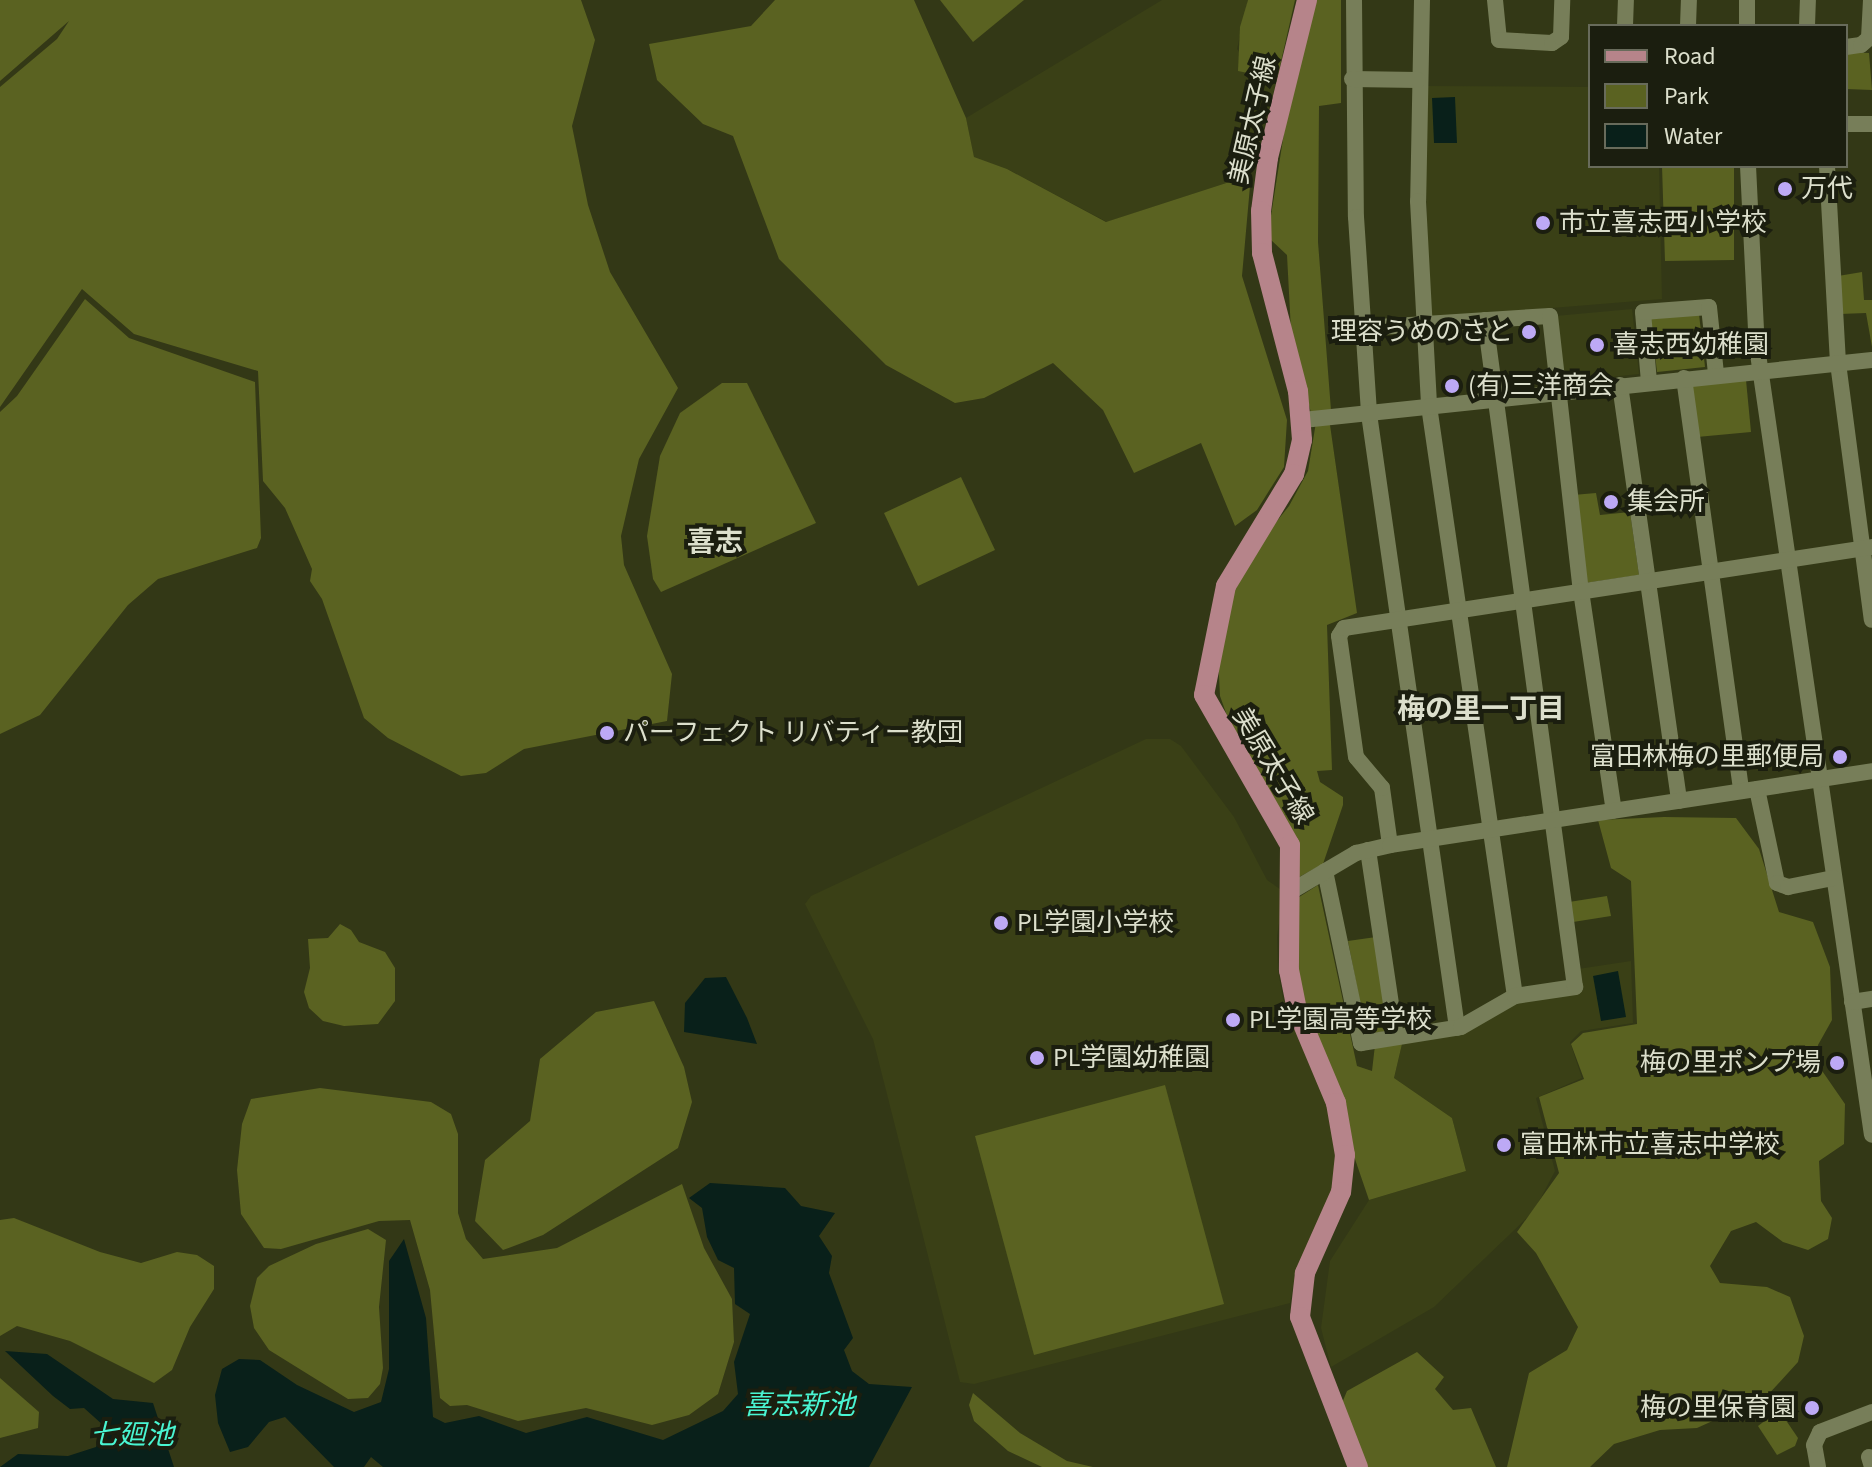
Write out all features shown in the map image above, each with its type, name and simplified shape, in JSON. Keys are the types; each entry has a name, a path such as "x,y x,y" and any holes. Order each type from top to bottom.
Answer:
{"main road":[{"name":"美原太子線","path":"1307,0 1268,158 1261,211 1268,286 1303,420 1294,474 1222,597 1204,695 1285,831 1293,992 1336,1103 1345,1155 1341,1192 1305,1273 1300,1317 1358,1467"}],"street":[{"path":"1354,0 1352,79 1369,413 1457,1028"},
{"path":"1422,0 1418,80 1429,406 1515,996"},
{"path":"1495,0 1499,40 1552,43 1561,37 1562,0"},
{"path":"1625,24 1626,0"},
{"path":"1688,24 1689,0"},
{"path":"1747,0 1747,24"},
{"path":"1807,24 1808,0"},
{"path":"1848,47 1861,45 1869,38 1871,0"},
{"path":"1352,79 1418,80"},
{"path":"1848,124 1872,124"},
{"path":"1748,168 1761,369 1785,560 1872,1135"},
{"path":"1827,168 1838,363 1867,547 1872,620"},
{"path":"1649,382 1643,312 1709,307 1716,374"},
{"path":"1363,328 1550,316 1581,591 1614,811"},
{"path":"1325,871 1361,1043 1457,1028 1515,996 1575,987 1485,320"},
{"path":"1303,420 1761,369 1872,360"},
{"path":"1684,378 1708,571 1749,790 1777,883 1788,887 1833,878"},
{"path":"1620,385 1644,581 1679,801"},
{"path":"1390,845 1382,788 1356,757 1339,636 1350,625 1867,547"},
{"path":"1290,892 1368,850 1390,845 1872,771"},
{"path":"1368,850 1396,1037"},
{"path":"1852,1002 1872,999"},
{"path":"1818,1467 1814,1445 1820,1432 1872,1412"}],"shaded area":[{"path":"1162,0 1248,0 1237,49 1264,80 1277,79 1251,175 1107,222 1007,169 974,158 966,118"},
{"name":"市立喜志西小学校","path":"1423,86 1588,87 1588,168 1659,168 1662,299 1430,318"},
{"name":"喜志西幼稚園","path":"1632,309 1639,374 1561,382 1555,316"},
{"path":"1146,739 1170,739 1181,746 1234,817 1267,880 1284,892 1277,936 1278,970 1283,999 1328,1104 1336,1154 1332,1191 1295,1275 1290,1303 974,1384 960,1382 873,1039 805,904 811,896"},
{"name":"富田林市立喜志中学校","path":"1631,961 1633,1023 1581,1031 1570,1042 1582,1078 1536,1098 1555,1171 1534,1211 1434,1307 1331,1367 1321,1328 1330,1261 1369,1200 1466,1171 1452,1118 1394,1078 1402,1044 1514,1000 1580,989 1578,969"}],"green space":[{"path":"0,0 581,0 595,40 572,126 588,205 610,272 678,388 639,459 621,536 624,565 672,674 667,721 524,749 486,773 461,776 388,738 364,718 322,599 310,581 312,569 285,508 263,481 258,371 134,334 82,289 0,407 0,87 57,39 69,21 0,81"},
{"path":"775,0 914,0 966,118 974,157 1007,169 1106,222 1251,175 1242,276 1287,420 1284,467 1257,510 1235,526 1201,443 1134,473 1103,410 1053,363 984,398 955,403 886,365 779,259 733,136 703,124 657,80 649,44 751,26"},
{"path":"940,0 1024,0 973,42"},
{"path":"1248,0 1295,0 1277,79 1238,71 1240,27"},
{"path":"1314,0 1341,0 1341,103 1319,106 1318,242 1331,410 1311,413 1291,331 1287,255 1271,240 1270,222 1289,101"},
{"path":"1848,52 1869,53 1872,90 1848,89"},
{"path":"1662,168 1734,168 1734,260 1665,261"},
{"path":"1862,272 1864,300 1872,300 1872,347 1866,313 1840,314 1838,276"},
{"path":"85,299 129,338 255,382 261,538 257,548 158,579 128,605 40,715 0,734 0,412 17,396"},
{"path":"1699,314 1705,367 1657,372 1651,319"},
{"path":"1746,380 1751,432 1697,437 1691,386"},
{"path":"722,383 747,383 816,523 661,592 653,579 647,536 660,456 680,413"},
{"path":"1316,422 1330,425 1357,613 1327,625 1332,770 1317,771 1320,782 1343,797 1343,805 1323,864 1299,877 1230,724 1220,696 1218,657 1224,613 1257,546 1289,506 1308,471"},
{"path":"961,477 995,550 918,586 884,513"},
{"path":"1596,493 1600,515 1630,512 1639,575 1585,583 1573,495"},
{"path":"1736,818 1759,849 1779,912 1813,922 1830,967 1832,1020 1818,1045 1816,1062 1845,1104 1844,1144 1819,1161 1821,1201 1832,1218 1828,1239 1808,1250 1783,1242 1756,1222 1731,1231 1710,1266 1720,1283 1767,1287 1790,1297 1804,1336 1798,1362 1766,1397 1697,1428 1660,1430 1614,1444 1590,1467 1507,1467 1529,1373 1567,1350 1578,1327 1536,1253 1517,1232 1559,1173 1539,1097 1584,1079 1571,1044 1583,1033 1637,1024 1631,881 1611,868 1598,820"},
{"path":"1318,885 1357,1066 1372,1071 1375,1045 1402,1044 1394,1078 1452,1118 1466,1171 1369,1200 1296,987 1296,899"},
{"path":"1607,896 1611,916 1573,922 1569,902"},
{"path":"340,924 351,930 359,942 385,952 395,968 395,1001 378,1024 344,1026 323,1021 309,1008 304,992 310,968 308,939 328,938"},
{"path":"1376,937 1388,1031 1366,1034 1348,941"},
{"path":"654,1001 684,1067 692,1102 678,1148 543,1235 503,1250 475,1221 485,1160 530,1121 540,1059 596,1012"},
{"path":"1165,1085 1224,1304 1034,1355 975,1136"},
{"path":"320,1088 431,1102 451,1114 458,1134 458,1213 466,1239 483,1259 557,1248 682,1184 704,1248 732,1299 734,1342 718,1394 689,1415 652,1425 586,1408 518,1421 467,1405 450,1406 440,1398 430,1290 410,1220 379,1221 281,1249 264,1248 241,1214 237,1170 242,1124 251,1099"},
{"path":"14,1218 100,1252 141,1263 177,1252 197,1255 214,1266 214,1289 190,1327 172,1370 154,1383 70,1341 17,1326 0,1336 0,1220"},
{"path":"368,1229 386,1240 379,1307 383,1368 380,1384 368,1398 348,1399 269,1350 254,1328 250,1306 257,1278 269,1266 316,1244"},
{"path":"1417,1352 1444,1377 1435,1389 1453,1410 1471,1408 1496,1467 1367,1467 1342,1403 1347,1391"},
{"path":"0,1378 39,1412 38,1428 0,1438"},
{"path":"973,1393 1020,1433 1067,1461 1093,1467 1042,1467 1008,1451 974,1421 969,1405"},
{"path":"1779,1410 1798,1438 1795,1446 1777,1455 1758,1426"}],"water":[{"path":"1455,97 1457,143 1434,143 1432,98"},
{"path":"1618,971 1626,1017 1601,1021 1593,976"},
{"path":"726,977 757,1044 684,1032 685,1003 705,978"},
{"name":"喜志新池","path":"710,1183 785,1188 801,1206 835,1213 819,1236 832,1256 829,1273 853,1338 844,1350 852,1371 869,1384 912,1387 869,1467 383,1467 371,1457 364,1467 334,1467 285,1417 269,1422 248,1447 230,1452 218,1423 215,1395 222,1369 239,1359 260,1360 297,1385 354,1412 381,1402 389,1369 389,1261 404,1239 426,1318 433,1417 445,1423 479,1416 526,1433 587,1417 663,1440 723,1411 738,1394 734,1362 750,1314 735,1304 734,1268 718,1260 707,1237 702,1208 689,1198"},
{"name":"七廻池","path":"5,1351 47,1354 113,1399 153,1403 174,1467 0,1467 18,1454 68,1456 96,1447 103,1425 84,1408 70,1409"}],"place":[{"name":"万代","path":"1785,189"},
{"name":"市立喜志西小学校","path":"1543,223"},
{"name":"理容うめのさと","path":"1529,332"},
{"name":"喜志西幼稚園","path":"1597,345"},
{"name":"(有)三洋商会","path":"1452,386"},
{"name":"集会所","path":"1611,502"},
{"name":"パーフェクト リバティー教団","path":"607,733"},
{"name":"富田林梅の里郵便局","path":"1840,757"},
{"name":"PL学園小学校","path":"1001,923"},
{"name":"PL学園高等学校","path":"1233,1020"},
{"name":"PL学園幼稚園","path":"1037,1058"},
{"name":"梅の里ポンプ場","path":"1837,1063"},
{"name":"富田林市立喜志中学校","path":"1504,1145"},
{"name":"梅の里保育園","path":"1812,1408"}],"district":[{"name":"喜志","path":"715,542"},
{"name":"梅の里一丁目","path":"1481,709"}]}
